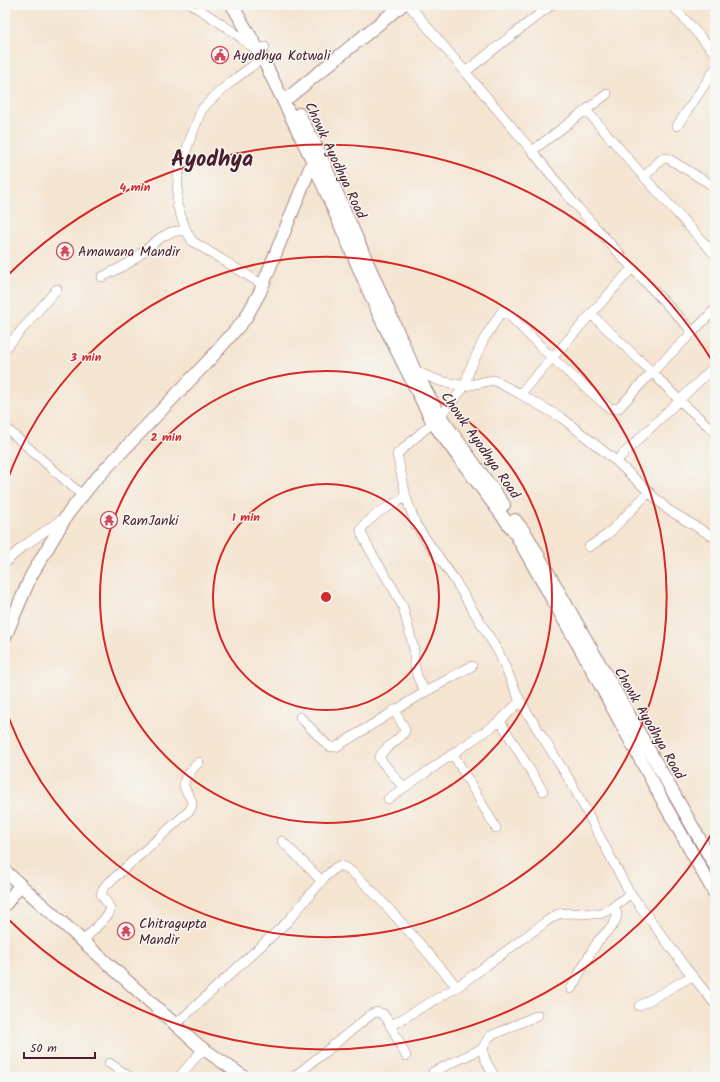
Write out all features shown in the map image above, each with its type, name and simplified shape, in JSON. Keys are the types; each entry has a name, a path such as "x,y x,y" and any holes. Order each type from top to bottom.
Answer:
{"main road":[{"path":"232,5 262,52 313,162 379,315 436,420 515,533 715,894"},
{"name":"Chowk Ayodhya Road","path":"242,5 262,52 318,150 436,420 526,534 715,866"},
{"path":"289,97 402,5"},
{"path":"5,637 31,576 68,515 94,482 206,364 245,319 263,285 318,150"},
{"path":"5,871 175,1025 203,1049 244,1077"},
{"path":"5,905 20,885"}],"street":[{"path":"192,5 242,38 254,49 262,52 202,109 178,175 177,205 186,230 192,241 263,285"},
{"path":"409,5 573,202 632,268 693,332"},
{"path":"465,72 551,5"},
{"path":"672,5 715,53"},
{"path":"677,126 715,69"},
{"path":"532,151 607,94"},
{"path":"586,110 644,177 715,255"},
{"path":"644,177 662,159 665,158 677,163 715,187"},
{"path":"102,278 129,263 160,238 171,232 186,230"},
{"path":"520,394 632,268"},
{"path":"5,349 57,289"},
{"path":"715,309 652,372 619,408 612,409 552,358 502,311 484,339 469,371 465,386 436,420 397,454 406,497 416,525 454,579 500,653 520,701 572,784 631,893 692,976 715,1004"},
{"path":"591,314 679,400 715,432"},
{"path":"616,461 715,366"},
{"path":"415,370 440,380 465,386 493,380 520,394 562,418 616,461 667,509 715,538"},
{"path":"5,427 83,496"},
{"path":"589,547 608,534 648,492"},
{"path":"406,497 379,512 364,525 361,530 371,552 403,608 414,650 414,662 417,676 425,692"},
{"path":"5,563 21,548 68,515"},
{"path":"300,717 326,745 331,747 336,746 394,710 472,666"},
{"path":"388,799 500,721 520,701"},
{"path":"394,710 405,731 398,740 383,751 379,758 404,788"},
{"path":"500,721 543,791"},
{"path":"453,754 496,828"},
{"path":"82,942 110,910 109,905 101,894 104,888 192,807 192,802 183,784 198,762"},
{"path":"282,841 322,881"},
{"path":"175,1025 287,922 322,881 340,865 353,873 394,914 457,986"},
{"path":"390,1026 457,986 558,914 600,914 631,893"},
{"path":"571,989 587,959 614,924 617,916 615,905"},
{"path":"639,1006 692,976"},
{"path":"294,1077 373,1013 378,1012 383,1014 406,1056"},
{"path":"495,1077 484,1056 483,1048 485,1042 490,1036 538,1015"},
{"path":"433,1072 483,1048"},
{"path":"179,1077 203,1049"},
{"path":"109,1063 130,1077"}],"place":[{"name":"Ayodhya Kotwali","path":"220,55"},
{"name":"Amawana Mandir","path":"65,251"},
{"name":"RamJanki","path":"109,520"},
{"name":"Chitragupta Mandir","path":"126,931"}],"district":[{"name":"Ayodhya","path":"212,158"}]}
